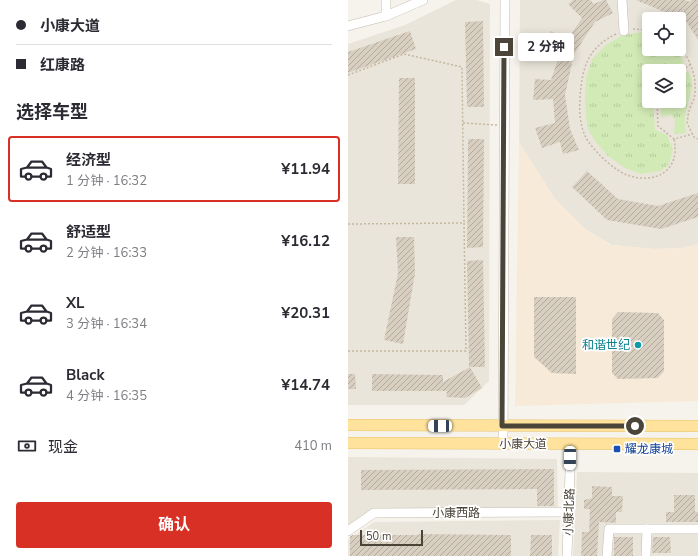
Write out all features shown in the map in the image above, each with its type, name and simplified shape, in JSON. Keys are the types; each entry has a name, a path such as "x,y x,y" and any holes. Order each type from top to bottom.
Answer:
{"main road":[{"name":"小康大道","path":"348,425 698,426"},
{"name":"小康大道","path":"348,443 698,444"}],"street":[{"path":"386,0 386,16"},
{"path":"348,26 386,16 423,0"},
{"path":"502,444 504,0"},
{"path":"622,0 624,31"},
{"name":"小康北路","path":"567,556 571,444"},
{"name":"小康西路","path":"348,531 374,514 569,512"},
{"path":"607,556 609,529 698,529"},
{"path":"646,529 646,556"}],"path":[{"path":"642,29 624,31 613,36 598,47 587,59 581,82 579,102 581,123 588,140 599,155 610,164 626,175 641,179 656,177 667,172 674,162 676,148 674,139 658,126 657,108"},
{"path":"348,74 404,54 462,68 466,351 348,351"},
{"path":"686,55 691,64 696,79 694,99 687,124 698,139"},
{"path":"686,67 691,64"},
{"path":"463,123 503,125"},
{"path":"674,139 693,134"},
{"path":"348,224 464,223"}],"shaded area":[{"path":"456,0 476,0 490,4 489,381 464,405 348,405 348,44 405,25"},
{"path":"520,0 698,0 698,244 682,248 654,249 612,245 585,229 555,199 519,142"},
{"path":"519,142 555,199 585,229 611,245 654,249 682,248 698,244 698,401 515,406"},
{"path":"348,457 557,459 558,512 374,509 348,526"},
{"path":"577,472 698,473 698,556 573,556"},
{"path":"560,520 558,556 348,556 348,540 374,522"}],"green space":[{"path":"642,32 642,56 681,56 684,63 642,64 642,108 653,108 655,130 667,135 673,149 669,164 661,171 641,174 625,168 608,156 595,141 587,127 585,99 586,79 592,59 606,45 623,35"},
{"path":"688,71 692,86 685,116 686,133 674,134 675,120 671,115 661,117 661,108 686,108 686,72"}],"building":[{"path":"573,0 590,0 594,4 606,0 613,13 595,22 574,54 565,95 570,129 579,150 563,154 560,142 542,148 535,128 555,123 553,99 533,100 535,79 551,80 559,56 542,49 551,31 567,40 582,18 568,4"},
{"path":"636,0 685,0 690,2 691,0 698,0 698,40 686,21 686,12 665,12"},
{"path":"483,21 484,107 467,107 465,22"},
{"path":"410,31 416,49 348,73 348,52"},
{"path":"399,78 415,78 415,184 398,184"},
{"path":"468,139 484,139 483,247 467,248"},
{"path":"587,171 618,199 658,206 698,193 698,217 661,229 607,220 572,187"},
{"path":"396,237 414,237 415,273 403,344 384,340 398,273"},
{"path":"483,260 485,367 469,367 467,261"},
{"path":"534,297 576,297 576,374 552,373 534,357"},
{"name":"和谐世纪","path":"618,312 658,313 664,320 664,371 658,378 618,379 612,373 612,319"},
{"path":"470,367 482,388 465,398 446,397 447,391 372,391 372,374 443,375 443,382"},
{"path":"348,374 355,374 356,389 348,389"},
{"path":"554,469 554,506 537,506 537,489 361,490 361,470"},
{"path":"592,486 612,487 612,496 623,496 622,512 616,512 616,523 599,522 597,556 581,556 582,532 589,532 590,509 584,509 584,500 592,498"},
{"path":"674,495 695,495 695,512 698,512 698,522 666,522 666,512 674,512"},
{"path":"353,535 511,535 511,556 350,556 350,536"},
{"path":"531,535 552,535 552,556 530,556"},
{"path":"614,537 633,537 633,556 614,556"},
{"path":"653,537 670,537 671,553 652,553"}],"place":[{"name":"和谐世纪","path":"638,345"},
{"name":"耀龙康城","path":"617,449"}],"route":[{"path":"504,47 502,426 635,426"}]}
